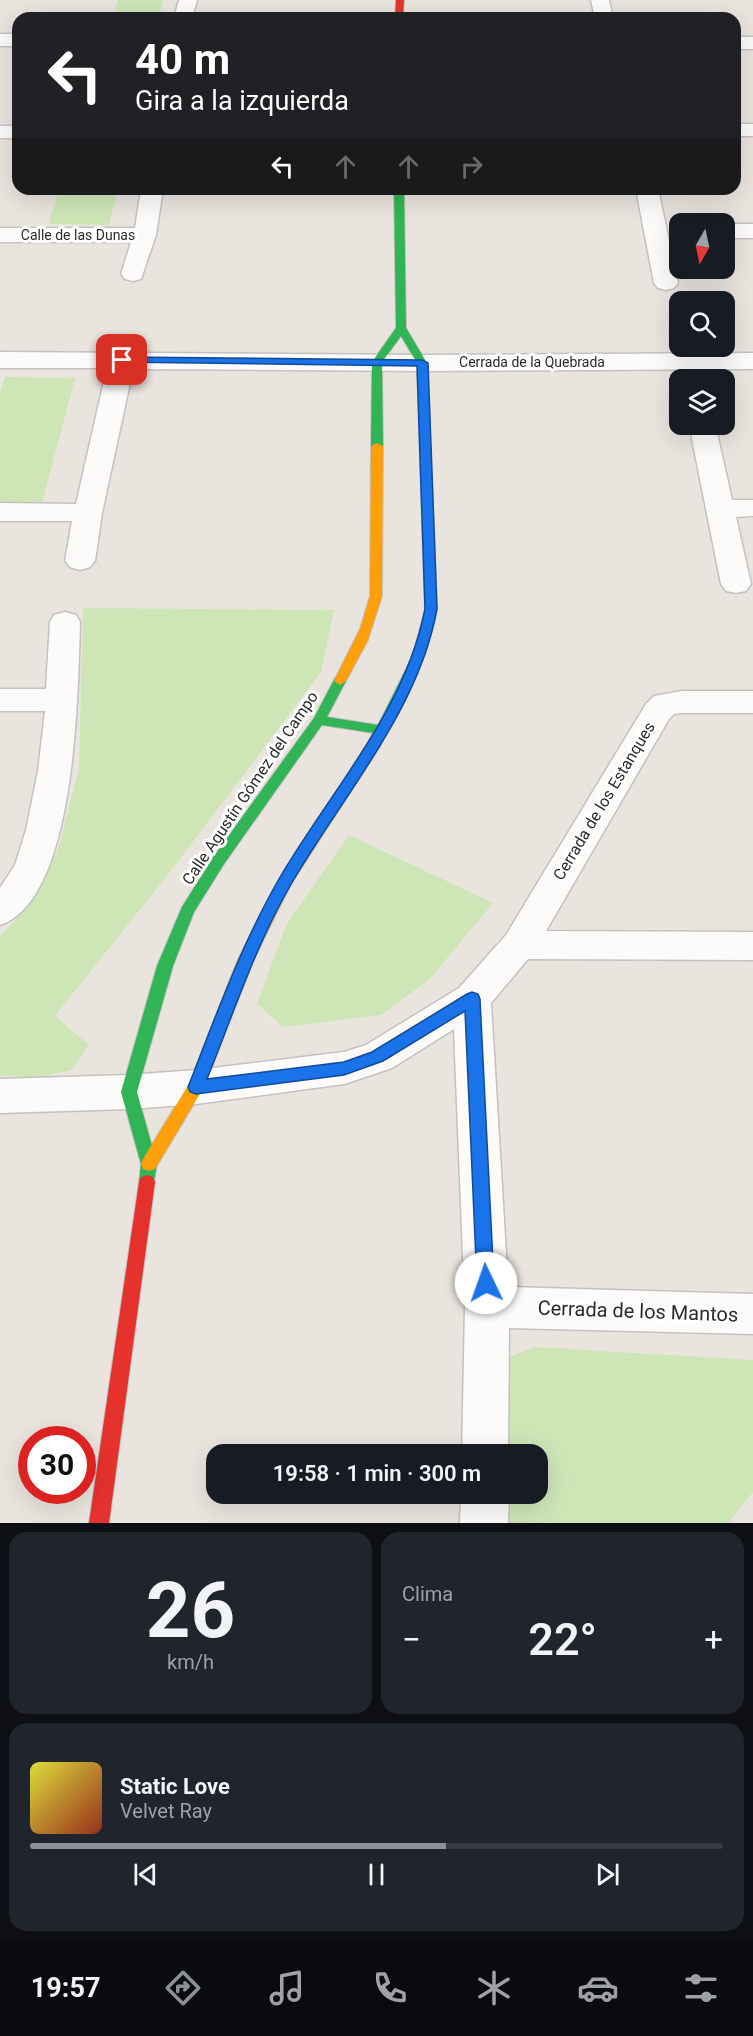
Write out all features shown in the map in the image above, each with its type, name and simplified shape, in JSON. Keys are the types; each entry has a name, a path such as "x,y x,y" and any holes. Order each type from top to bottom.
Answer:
{"street":[{"name":"Calle de las Dunas","path":"0,235 145,235 151,195"},
{"path":"149,1164 196,1087 246,959 285,881 358,772 382,730 419,655 431,609 422,363 401,328 399,195"},
{"path":"648,195 666,283"},
{"path":"735,231 753,231"},
{"path":"656,232 669,232"},
{"path":"134,274 145,235"},
{"path":"376,362 401,328"},
{"name":"Cerrada de la Quebrada","path":"0,360 376,362 669,369"},
{"path":"80,561 88,513 122,360"},
{"name":"Cerrada de la Quebrada","path":"697,369 753,361"},
{"name":"Calle Agustín Gómez del Campo","path":"129,1092 165,966 187,911 219,860 319,720 365,634 373,614 376,596 376,362"},
{"path":"704,435 736,584"},
{"path":"720,509 753,508"},
{"path":"0,512 88,513"},
{"path":"0,911 11,900 35,860 50,797 62,700 65,622"},
{"path":"0,700 62,700"},
{"name":"Cerrada de los Estanques","path":"0,1096 129,1092 196,1087 344,1068 378,1057 472,999 519,945 657,712 665,704 753,702"},
{"path":"319,720 382,730"},
{"path":"519,945 753,946"},
{"path":"472,999 487,1307 485,1444"},
{"path":"99,1523 149,1164 129,1092"},
{"name":"Cerrada de los Mantos","path":"487,1307 753,1314"},
{"path":"484,1523 485,1504"}],"green space":[{"path":"118,0 163,0 160,12 115,12"},
{"path":"57,195 116,195 109,225 49,224"},
{"path":"5,377 75,378 42,503 0,503 0,393"},
{"path":"83,608 334,610 321,672 167,876 55,1016 89,1045 72,1070 35,1078 0,1075 0,936 26,909 58,850 79,769"},
{"path":"349,835 493,903 430,979 381,1015 283,1027 257,1004 286,925"},
{"path":"535,1347 753,1360 753,1492 728,1523 503,1523 502,1504 548,1504 548,1444 502,1444 500,1361"}],"traffic: fast":[{"path":"374,745 419,655 431,609 422,363 401,328 399,195"},
{"path":"377,446 377,362 401,328"},
{"path":"147,1182 149,1164 129,1092 165,966 187,911 219,860 319,720 340,681"},
{"path":"319,720 383,730"}],"traffic: slow":[{"path":"340,681 366,629 376,596 377,446"},
{"path":"149,1164 196,1087 246,959 285,881 374,745"}],"traffic: jam":[{"path":"399,12 400,0"},
{"path":"99,1523 147,1182"}],"route":[{"path":"122,360 422,363 431,609 427,631 419,655 382,730 358,772 285,881 266,917 246,959 196,1087 344,1068 378,1057 472,999 486,1283"}]}
